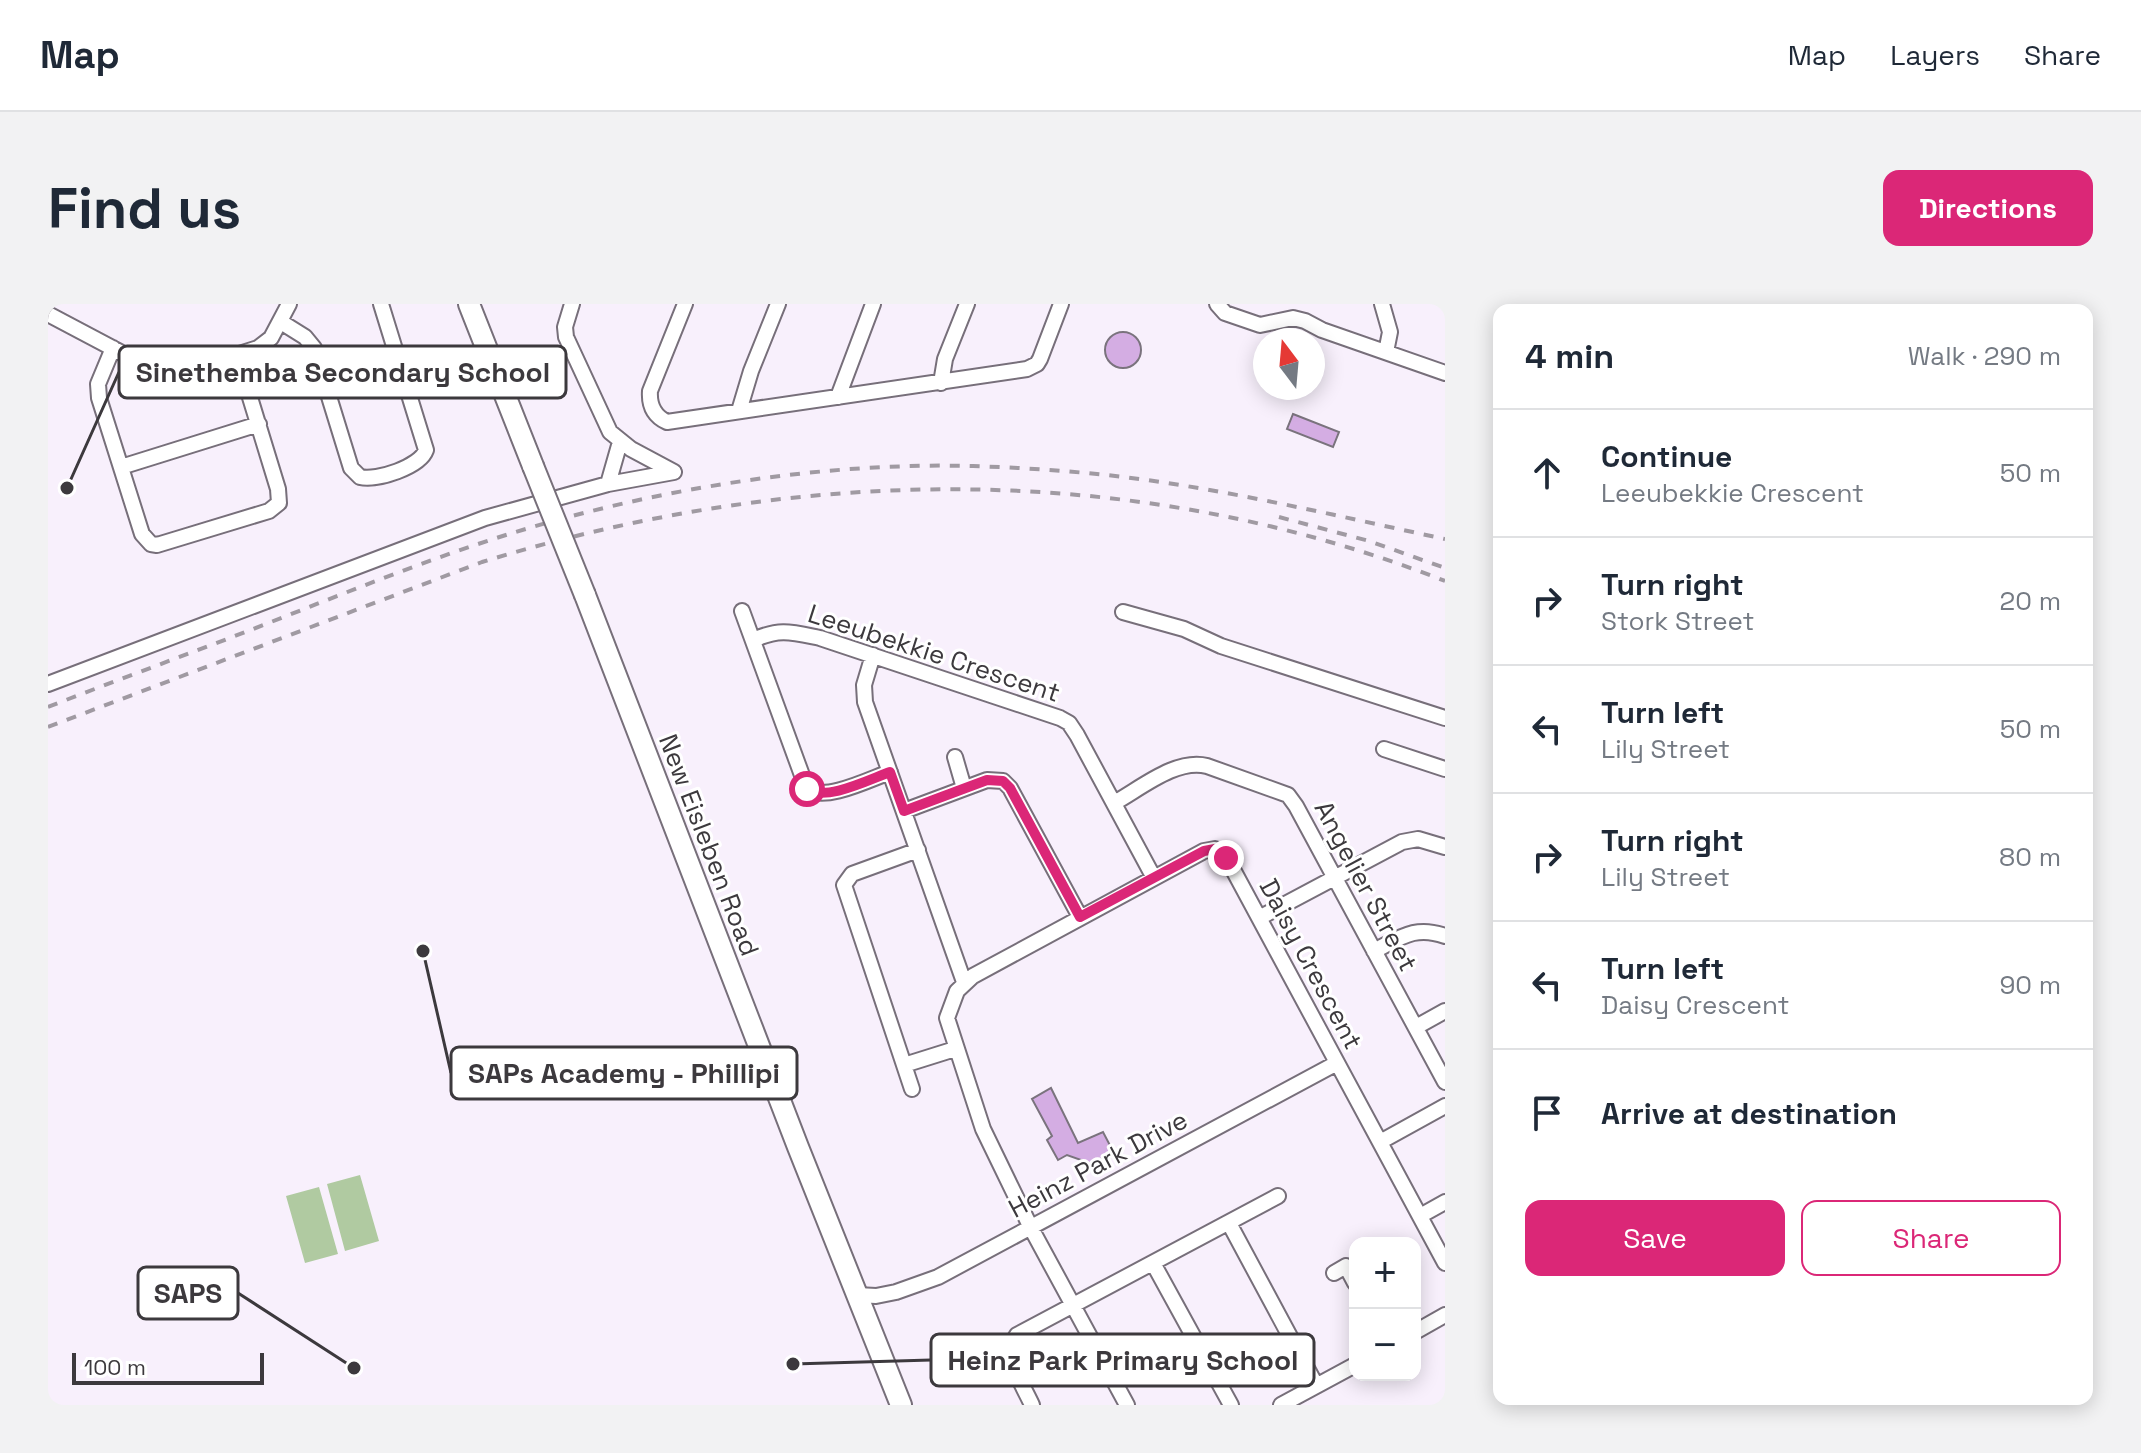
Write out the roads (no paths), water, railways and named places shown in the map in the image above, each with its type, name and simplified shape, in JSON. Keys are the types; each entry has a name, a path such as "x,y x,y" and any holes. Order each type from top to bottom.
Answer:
{"main road":[{"name":"New Eisleben Road","path":"469,304 865,1300 901,1405"}],"street":[{"path":"48,314 152,369 171,373 237,355 265,343 281,322 289,304"},
{"path":"281,322 305,337 314,348 351,468 360,477 371,478 414,465 421,461 426,450 381,304"},
{"path":"48,684 471,523 608,484 674,472 620,442 605,422 566,337 565,327 574,304 589,304"},
{"path":"685,304 650,391 655,414 667,422 1033,367 1040,359 1061,304"},
{"path":"739,411 751,371 778,304"},
{"path":"838,397 873,304"},
{"path":"941,383 945,359 967,304"},
{"path":"1217,304 1225,313 1260,325 1287,319 1298,312 1322,330 1445,373"},
{"path":"1382,304 1390,332 1386,352"},
{"path":"113,348 98,391 142,534 151,544 165,544 269,511 279,503 278,489 237,355"},
{"path":"121,467 259,424"},
{"path":"608,484 620,442"},
{"path":"742,611 807,789 816,794 829,793 890,772"},
{"path":"1123,612 1184,629 1221,646 1445,718"},
{"name":"Leeubekkie Crescent","path":"753,640 784,630 820,638 1069,723 1154,878"},
{"path":"873,655 863,695 964,982 948,1010 948,1025 955,1049 990,1145 1031,1228 1127,1405"},
{"path":"1384,749 1445,769"},
{"path":"955,757 964,788"},
{"name":"Angelier Street","path":"1114,803 1186,766 1200,764 1288,795 1445,1082"},
{"path":"904,811 987,780 1007,785 1080,917"},
{"path":"1259,918 1409,840 1424,840 1445,847"},
{"name":"Daisy Crescent","path":"964,982 1204,851 1215,849 1230,864 1445,1263"},
{"path":"912,1089 844,885 852,874 918,850"},
{"path":"1374,951 1416,931 1445,936"},
{"path":"1416,1027 1445,1011"},
{"path":"904,1065 955,1049"},
{"name":"Heinz Park Drive","path":"865,1300 909,1289 938,1277 1337,1063"},
{"path":"1380,1142 1445,1106"},
{"path":"1032,1405 1011,1355 1012,1342 1024,1330 1278,1196"},
{"path":"1420,1216 1445,1202"},
{"path":"1229,1223 1316,1385"},
{"path":"1153,1263 1231,1405"},
{"path":"1334,1273 1346,1266 1349,1272"},
{"path":"1421,1329 1445,1315"},
{"path":"1281,1405 1349,1368"}],"railway":[{"path":"48,707 390,576 509,534 622,504 798,474 915,466 973,466 1104,475 1222,492 1445,539"},
{"path":"48,727 482,562 601,530 722,507 844,493 965,489 1087,496 1208,513 1327,541 1445,581"},
{"path":"1279,517 1369,541 1445,568"}],"place":[{"name":"Sinethemba Secondary School","path":"67,488"},
{"name":"SAPs Academy - Phillipi","path":"423,951"},
{"name":"Heinz Park Primary School","path":"793,1364"},
{"name":"SAPS","path":"354,1368"}]}
